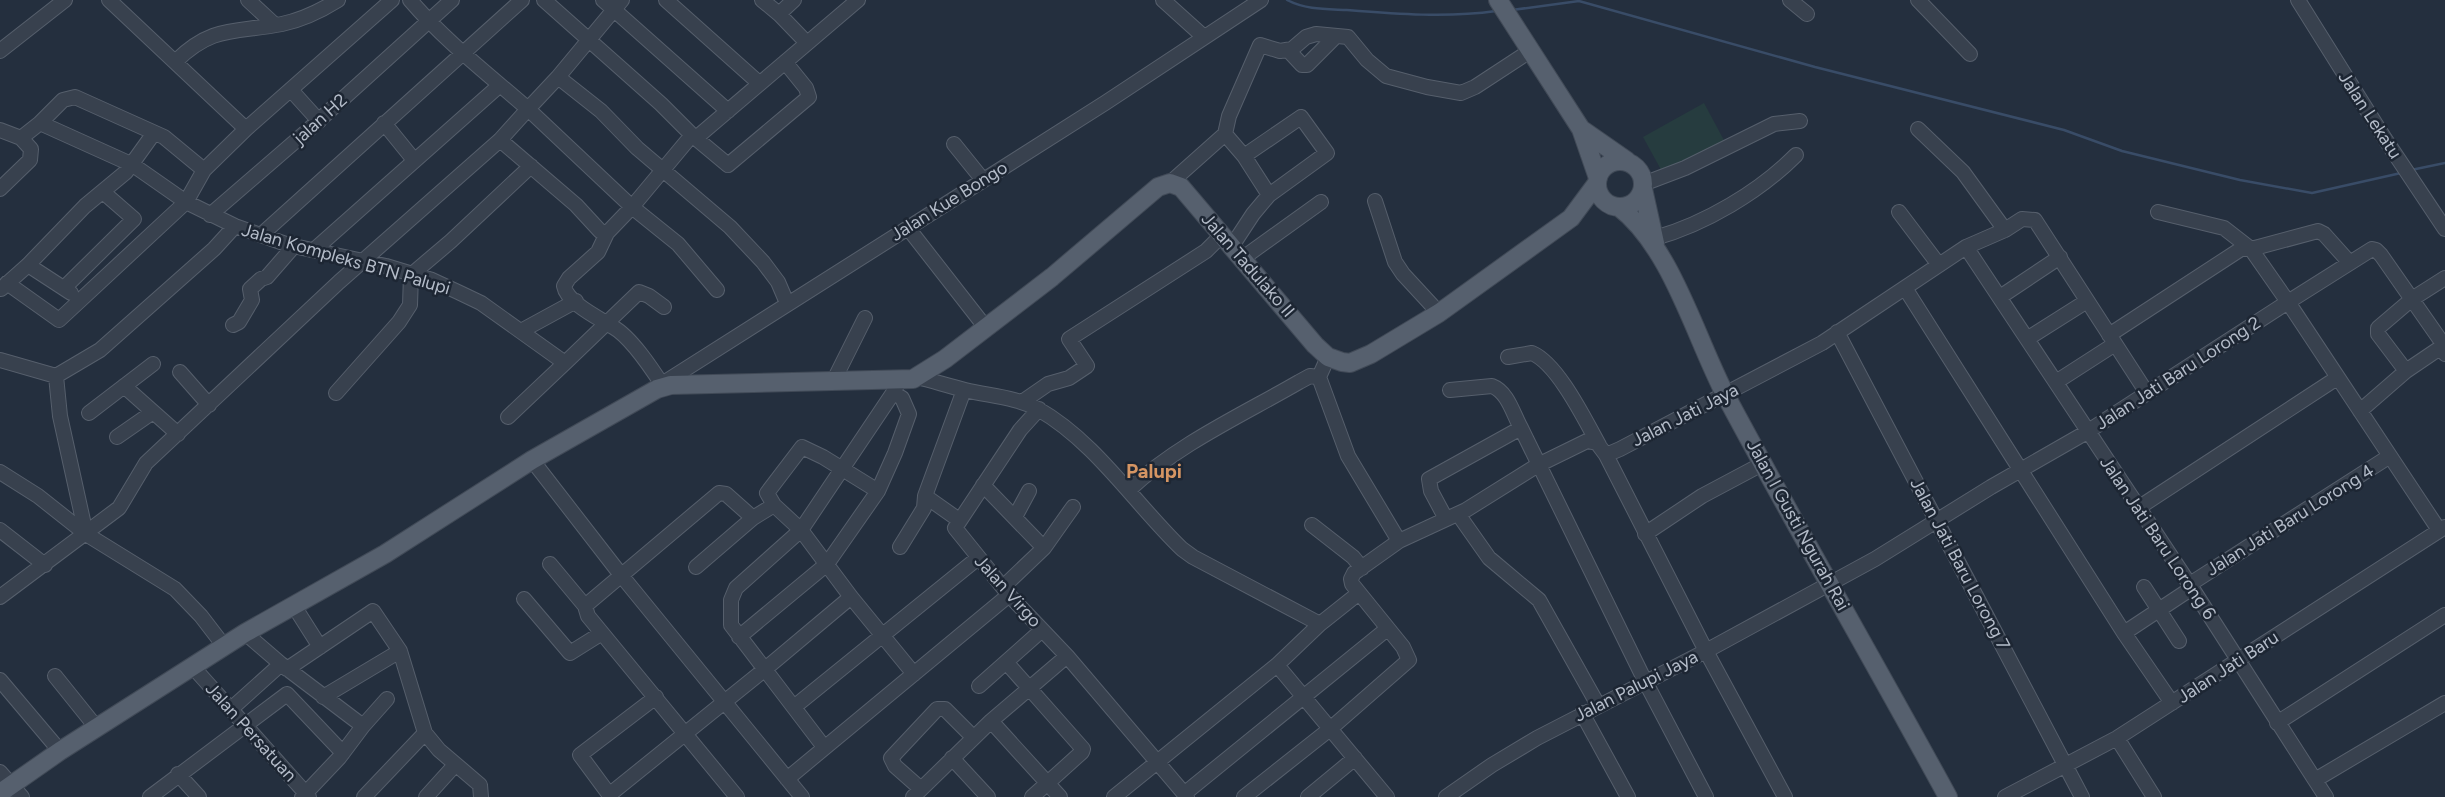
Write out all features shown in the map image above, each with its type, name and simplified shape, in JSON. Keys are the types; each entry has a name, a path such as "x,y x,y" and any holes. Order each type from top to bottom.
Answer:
{"main road":[{"path":"1498,0 1581,129 1598,180 1600,195 1617,206"},
{"path":"1328,357 1342,362 1359,360 1439,312 1572,218 1632,204 1637,200 1643,187 1638,169 1581,129"},
{"path":"1572,218 1606,166 1612,162 1627,161"},
{"path":"11,792 60,751 224,646 408,540 532,460 662,385 834,380 896,387 917,377 986,328 1118,223 1158,187 1170,183"},
{"name":"Jalan Tadulako II","path":"1170,183 1181,187 1328,357"},
{"name":"Jalan I Gusti Ngurah Rai","path":"1643,187 1655,243 1725,394 1948,797"},
{"name":"Jalan I Gusti Ngurah Rai","path":"1617,206 1632,217 1655,243"}],"street":[{"path":"0,51 65,0"},
{"path":"109,0 176,61 246,129"},
{"path":"248,0 275,25"},
{"path":"176,61 196,42 209,36 229,30 275,25 311,14 338,0"},
{"path":"154,134 133,165 84,206 28,265 4,286 59,320 149,234 186,202 204,170 246,129 392,0"},
{"path":"410,0 464,54 528,109 632,206 678,244 717,290"},
{"name":"jalan H2","path":"210,215 319,121 452,0"},
{"path":"262,235 522,0"},
{"path":"544,0 661,104 694,137 728,165 809,97 806,88 785,62"},
{"path":"603,0 618,5 728,111"},
{"path":"666,0 759,83"},
{"path":"762,0 779,14 807,43"},
{"path":"779,14 794,0"},
{"path":"662,385 619,330 583,310 565,291 564,282 598,252 607,233 694,137 728,111 858,0"},
{"path":"1163,0 1204,37"},
{"path":"1790,0 1807,14"},
{"path":"1918,0 1970,54"},
{"name":"Jalan Lekatu","path":"2298,0 2445,230"},
{"name":"Jalan Kue Bongo","path":"662,385 787,303 1105,103 1260,1"},
{"path":"1,595 45,565 120,508 140,470 363,261 500,140 558,77 618,5"},
{"path":"1170,183 1225,134 1229,116 1260,45 1280,51 1288,50 1306,37 1316,34 1348,37 1367,60 1386,76 1427,87 1461,93 1475,87 1530,51"},
{"path":"1288,50 1302,65 1307,65 1335,37"},
{"path":"558,77 601,111 637,148 730,227 763,262 778,282 787,303"},
{"path":"314,250 500,85"},
{"path":"291,90 319,121"},
{"path":"21,138 40,123 55,106 71,97 170,141 204,170"},
{"path":"1232,246 1252,214 1269,195 1327,152 1301,117 1244,156"},
{"path":"1643,187 1774,124 1800,121"},
{"name":"Jalan Kompleks BTN Palupi","path":"40,123 133,165 186,202 235,226 294,246 363,261 412,275 458,292 480,303 565,363"},
{"path":"384,123 414,160"},
{"path":"1918,129 1963,172 2004,230"},
{"path":"0,130 21,138 31,150 30,160 0,189"},
{"path":"1225,134 1244,156 1269,195"},
{"path":"500,140 576,205 600,232 607,233"},
{"path":"954,144 983,180"},
{"path":"1655,243 1719,211 1775,174 1796,155"},
{"path":"336,393 403,316 411,298 412,275 531,166"},
{"path":"103,192 149,234"},
{"path":"1374,201 1395,262 1403,274 1439,312"},
{"path":"1022,402 1048,384 1069,378 1087,366 1069,339 1206,251 1232,246 1321,202"},
{"path":"1898,212 1939,266"},
{"path":"2158,212 2224,228 2251,249 2390,456 2442,528"},
{"path":"64,288 134,219"},
{"name":"Jalan Jati Jaya","path":"1399,540 1452,516 1538,465 1587,441 1593,441 1602,450 1725,394 1805,352 1966,247 2004,230 2022,219 2035,220 2060,258"},
{"path":"0,360 56,376 100,350 214,249 235,226"},
{"path":"908,228 986,328"},
{"path":"2056,382 2112,339 2238,250 2251,249 2280,239 2318,231 2324,234 2350,263"},
{"path":"233,325 239,322 251,302 250,289 261,279 267,278 294,246"},
{"name":"Jalan Jati Baru Lorong 6","path":"1966,247 2191,586 2326,797"},
{"name":"Jalan Jati Baru Lorong 2","path":"1831,584 2087,432 2372,249 2381,255 2412,299"},
{"path":"2000,297 2060,258 2147,393"},
{"path":"28,265 80,299"},
{"path":"2406,371 2377,331 2380,325 2412,299 2445,278"},
{"path":"1905,288 2124,633 2172,703"},
{"path":"508,417 639,292 649,296 664,307"},
{"path":"2360,411 2406,371 2444,350 2412,299"},
{"path":"521,331 576,301"},
{"path":"2027,339 2088,301"},
{"path":"834,380 865,318"},
{"name":"Jalan Jati Baru Lorong 7","path":"1837,332 2082,797"},
{"path":"1508,356 1532,353 1546,363 1569,392 1602,450 1785,797"},
{"path":"1244,797 1330,729 1408,663 1406,652 1359,593 1351,579 1352,575 1399,540 1348,456 1319,377 1328,357"},
{"path":"89,413 153,364"},
{"path":"180,372 209,405"},
{"path":"56,376 60,416 86,534"},
{"path":"1130,489 1155,467 1189,445 1310,376 1319,377"},
{"path":"917,377 964,390 1022,402 1039,409 1071,434 1130,489 1175,542 1193,557 1320,624"},
{"path":"2138,508 2337,378"},
{"path":"124,386 178,434"},
{"path":"1450,390 1492,386 1498,388 1504,395 1645,681 1706,797"},
{"path":"739,637 827,564 878,491 895,453 909,414 896,387 843,470 801,530 736,588 731,600 731,625 739,637 824,748"},
{"path":"900,547 924,508 925,496 964,390"},
{"path":"925,496 959,520 1020,430 1039,409"},
{"path":"117,437 153,412"},
{"path":"1521,428 1430,480 1431,491 1489,558 1538,600 1598,705"},
{"path":"878,491 802,447 766,492 774,505 801,530 851,597 914,674"},
{"name":"Jalan Jati Baru Lorong 4","path":"2124,633 2191,586 2390,456"},
{"path":"532,460 621,575 802,797"},
{"path":"1645,534 1702,496 1764,463"},
{"path":"0,472 38,496 86,534 175,589 202,616 224,646"},
{"path":"983,485 1044,548"},
{"path":"1015,517 1029,491"},
{"path":"585,606 719,493 726,494 754,518"},
{"path":"696,568 754,518 774,505"},
{"path":"787,779 914,674 1006,591 1044,548 1074,507"},
{"name":"Jalan Virgo","path":"959,520 955,528 956,531 978,558 1067,656 1186,796 1387,629"},
{"path":"1312,525 1348,553 1362,568"},
{"name":"Jalan Jati Baru","path":"2005,797 2117,738 2442,528"},
{"path":"0,530 45,565"},
{"path":"794,707 978,558"},
{"path":"550,564 585,606 586,613 602,633 737,797"},
{"name":"Jalan Palupi Jaya","path":"1446,797 1492,765 1582,713 1831,584"},
{"path":"2144,587 2179,641"},
{"path":"1114,797 1277,665 1320,624 1359,593"},
{"path":"656,697 580,755 610,796 851,597"},
{"path":"524,600 570,653 602,633"},
{"path":"294,606 320,647"},
{"path":"231,709 284,667 320,647 373,611 400,651 425,733 455,765 480,785 481,797"},
{"path":"2277,723 2445,616"},
{"path":"979,686 1042,630"},
{"path":"245,633 284,667 363,726"},
{"path":"323,697 400,651"},
{"path":"973,737 945,709 937,709 892,758 917,793 990,721 1067,656"},
{"path":"1006,662 1083,749 1032,797"},
{"path":"1277,665 1355,758 1382,795"},
{"name":"Jalan Persatuan","path":"193,667 245,724 306,796"},
{"path":"55,676 96,727"},
{"path":"0,680 60,751"},
{"path":"150,797 284,695 289,694 342,753"},
{"path":"306,796 387,699"},
{"path":"2315,780 2445,703"},
{"path":"1582,713 1628,797"},
{"path":"990,721 1060,797"},
{"path":"364,797 425,733"},
{"path":"2117,738 2154,797"},
{"path":"952,758 988,797"},
{"path":"1308,797 1355,758"},
{"path":"426,797 455,765"},
{"path":"0,772 11,792"},
{"path":"178,774 199,797"}],"green space":[{"path":"1704,103 1726,144 1665,177 1643,137"}],"waterway":[{"path":"1287,0 1302,6 1317,8 1403,14 1441,15 1496,11"},
{"path":"1512,10 1579,1 1815,67 2064,130 2122,151 2240,180 2312,193 2401,173"},
{"path":"2411,170 2445,163"}],"district":[{"name":"Palupi","path":"1154,471"}]}
